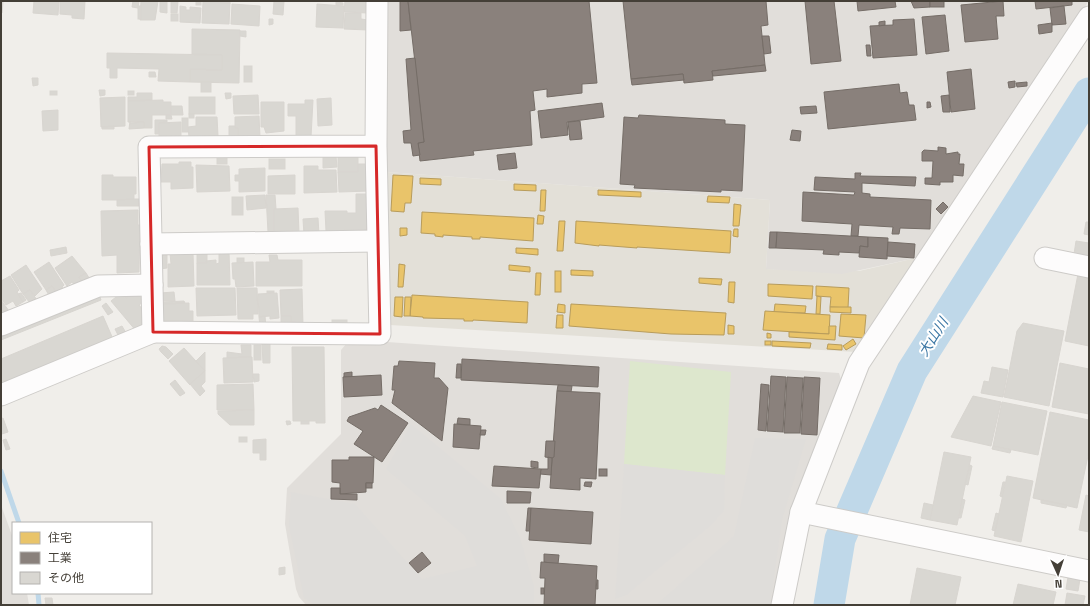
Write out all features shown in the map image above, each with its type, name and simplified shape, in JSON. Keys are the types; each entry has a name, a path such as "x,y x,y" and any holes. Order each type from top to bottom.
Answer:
{"street":[{"path":"1,395 153,332 380,334 376,146 377,1"},
{"path":"782,605 801,512 858,363 1089,17"},
{"path":"153,332 149,147 376,146"},
{"path":"151,244 378,241"},
{"path":"1045,258 1089,267"},
{"path":"1,325 98,286 152,285"},
{"path":"801,512 1089,571"}],"highlighted area":[{"path":"376,146 380,334 153,332 149,147"}],"shaded area":[{"path":"385,1 1089,1 1050,55 1034,86 1002,138 916,258 842,274 766,269 770,200 387,172"},
{"path":"387,172 770,200 766,269 859,271 916,258 856,352 390,325"},
{"path":"387,342 839,373 842,383 775,605 306,605 299,597 296,589 285,524 287,488 341,434 341,350 347,343"},
{"path":"411,424 501,499 520,538 534,586 534,605 315,605 304,598 289,526 291,492 355,504 422,579 477,566 465,536 386,469"},
{"path":"755,438 806,439 782,520 770,605 656,605 734,536"},
{"path":"624,464 725,475 724,510 711,525 626,595 615,599"},
{"path":"1,505 12,535 12,594 27,594 29,605 1,605"}],"green space":[{"path":"630,361 731,372 725,475 624,464"}],"building: 住宅":[{"path":"393,175 413,176 411,203 405,203 404,212 391,211"},
{"path":"420,178 441,179 441,185 420,184"},
{"path":"514,184 536,185 536,191 514,190"},
{"path":"541,190 546,190 545,211 540,211"},
{"path":"598,190 641,192 641,197 598,195"},
{"path":"708,196 730,197 729,203 707,202"},
{"path":"734,204 741,205 739,226 733,226"},
{"path":"422,212 534,218 533,241 480,237 480,239 472,239 472,237 443,235 443,237 435,236 435,234 421,233"},
{"path":"538,215 544,216 543,224 537,224"},
{"path":"559,221 565,221 563,251 557,251"},
{"path":"576,221 731,231 730,253 599,246 575,243"},
{"path":"400,228 407,228 407,235 400,236"},
{"path":"734,229 738,229 738,237 733,236"},
{"path":"516,248 538,249 538,255 516,253"},
{"path":"399,264 405,265 403,287 398,287"},
{"path":"509,265 530,267 530,272 509,270"},
{"path":"571,270 593,271 593,276 571,275"},
{"path":"555,271 561,271 561,292 555,292"},
{"path":"536,273 541,273 540,295 535,295"},
{"path":"699,278 722,279 721,285 699,283"},
{"path":"729,282 735,282 734,303 728,302"},
{"path":"768,284 813,286 812,299 768,296"},
{"path":"816,286 849,288 848,308 830,307 831,297 816,296"},
{"path":"412,295 528,302 527,323 473,320 464,321 464,319 423,318 410,316"},
{"path":"817,296 821,297 820,314 816,314"},
{"path":"395,297 403,297 402,317 394,316"},
{"path":"405,297 411,297 410,316 404,316"},
{"path":"558,304 565,305 565,313 557,312"},
{"path":"571,304 726,313 724,335 671,334 569,326"},
{"path":"775,304 806,306 805,313 774,312"},
{"path":"830,307 851,307 851,313 830,312"},
{"path":"765,311 830,315 829,334 763,330"},
{"path":"841,314 866,315 864,338 839,336"},
{"path":"557,315 563,315 563,328 556,328"},
{"path":"728,325 734,326 734,334 728,334"},
{"path":"829,326 836,326 835,340 789,337 789,332 829,334"},
{"path":"767,333 771,334 771,338 767,338"},
{"path":"853,339 856,344 846,350 843,346"},
{"path":"765,341 771,341 771,345 765,345"},
{"path":"772,341 811,343 810,348 772,346"},
{"path":"828,344 842,345 842,350 827,349"}],"building: 工業":[{"path":"400,1 408,1 411,30 400,31"},
{"path":"408,1 589,1 597,83 582,84 582,93 547,97 547,89 533,91 535,110 530,111 532,145 473,151 474,155 420,161 418,143 424,142"},
{"path":"623,1 766,1 768,25 761,26 765,65 712,71 713,80 684,83 683,74 631,79"},
{"path":"805,1 834,1 841,61 811,64"},
{"path":"857,1 895,1 896,7 858,11"},
{"path":"911,1 930,1 930,7 914,8"},
{"path":"930,1 944,1 944,7 930,7"},
{"path":"1003,1 1004,16 996,16 998,39 965,42 961,5"},
{"path":"1035,1 1072,1 1072,5 1036,9"},
{"path":"1064,6 1066,24 1052,25 1050,8"},
{"path":"945,15 949,51 926,54 922,17"},
{"path":"914,19 917,55 873,58 870,26 893,25 893,20"},
{"path":"885,21 885,25 879,26 879,22"},
{"path":"1052,23 1052,32 1039,34 1038,25"},
{"path":"762,36 769,36 771,53 764,54"},
{"path":"866,45 870,45 871,56 867,56"},
{"path":"415,58 424,142 418,143 420,155 413,156 411,143 404,143 403,131 411,130 406,59"},
{"path":"765,65 766,71 713,76 712,71"},
{"path":"971,69 975,109 951,112 947,72"},
{"path":"683,74 684,80 632,85 631,79"},
{"path":"1015,81 1015,87 1009,88 1008,82"},
{"path":"1027,82 1027,86 1017,87 1016,83"},
{"path":"899,84 900,93 907,92 909,105 914,105 916,120 828,129 824,92"},
{"path":"949,95 950,112 943,112 941,96"},
{"path":"927,102 930,102 931,107 927,108"},
{"path":"602,103 604,117 567,122 568,135 541,138 538,111"},
{"path":"816,106 817,113 801,114 800,107"},
{"path":"639,115 725,120 725,124 745,125 742,191 721,190 721,192 634,188 635,185 620,184 624,117 638,118"},
{"path":"580,121 582,139 570,140 568,122"},
{"path":"792,130 801,131 800,141 790,140"},
{"path":"938,147 946,148 946,154 958,152 958,154 960,154 959,164 964,164 963,176 953,175 953,182 940,182 940,185 925,184 925,178 932,178 933,161 922,161 922,152 924,150 938,151"},
{"path":"515,153 517,168 499,170 497,155"},
{"path":"855,173 861,173 860,176 916,177 915,186 862,183 862,193 870,194 870,197 931,200 930,229 900,228 899,234 892,234 893,227 859,225 858,236 851,236 852,224 802,221 803,192 854,195 855,192 814,190 815,177 855,179"},
{"path":"943,202 948,207 941,214 936,209"},
{"path":"770,232 777,232 776,248 769,248"},
{"path":"777,232 868,237 868,247 860,246 859,253 839,252 839,255 823,254 824,250 776,248"},
{"path":"868,237 888,238 887,259 859,257 860,246 868,247"},
{"path":"888,242 915,244 914,258 887,256"},
{"path":"462,359 599,367 598,387 461,380"},
{"path":"399,361 435,363 434,378 439,378 448,388 442,441 392,403 395,390 392,390 394,366 398,366"},
{"path":"457,364 461,364 461,378 456,378"},
{"path":"352,372 352,377 344,377 344,373"},
{"path":"381,375 382,395 344,397 343,377"},
{"path":"771,376 786,377 783,432 767,431"},
{"path":"787,377 803,378 800,433 784,433"},
{"path":"804,377 820,378 817,435 801,434"},
{"path":"761,384 769,385 766,431 758,430"},
{"path":"558,385 572,386 571,392 557,391"},
{"path":"557,391 600,393 596,479 580,478 580,490 550,488"},
{"path":"381,405 408,423 382,462 354,444 363,431 347,421 349,417 375,408 378,410"},
{"path":"458,418 470,419 470,425 457,424"},
{"path":"454,424 481,426 479,449 453,447"},
{"path":"481,430 486,430 485,435 480,435"},
{"path":"546,441 555,441 554,457 552,458 545,457"},
{"path":"349,457 374,457 373,483 366,483 366,492 340,494 340,483 332,482 332,460 349,460"},
{"path":"548,457 552,458 551,475 540,474 541,469 548,469"},
{"path":"531,461 538,462 538,468 531,467"},
{"path":"494,466 541,469 539,488 492,486"},
{"path":"599,469 607,469 607,476 599,476"},
{"path":"585,482 592,482 591,487 584,486"},
{"path":"366,483 372,483 372,488 366,488"},
{"path":"331,488 340,488 340,494 357,494 357,500 331,499"},
{"path":"507,491 531,492 530,503 507,503"},
{"path":"528,508 531,508 530,531 526,531"},
{"path":"531,508 593,512 591,544 529,540"},
{"path":"422,552 431,563 418,573 409,563"},
{"path":"544,554 559,555 558,564 544,562"},
{"path":"541,562 597,566 595,605 544,605 545,578 540,578"},
{"path":"597,580 598,589 596,589"},
{"path":"541,588 544,588 544,594 541,594"}],"building: その他":[{"path":"1,1 3,1 2,13 1,13"},
{"path":"34,1 59,1 58,15 33,13"},
{"path":"60,1 85,1 84,19 72,18 72,15 60,14"},
{"path":"133,1 139,1 138,8 132,7"},
{"path":"141,1 158,1 155,20 140,20"},
{"path":"160,1 167,1 167,13 160,12"},
{"path":"171,1 178,1 177,13 171,13"},
{"path":"196,1 201,1 201,5 196,5"},
{"path":"203,1 230,3 229,24 202,23"},
{"path":"221,1 230,1 230,3 221,3"},
{"path":"274,1 284,1 283,15 273,14"},
{"path":"345,1 369,1 368,13 344,12"},
{"path":"336,2 343,3 343,5 336,5"},
{"path":"232,4 260,6 259,26 231,24"},
{"path":"317,4 344,6 343,28 316,27"},
{"path":"138,6 141,6 141,19 138,19"},
{"path":"180,6 186,7 186,10 190,10 190,7 201,8 200,23 180,22"},
{"path":"345,13 361,13 361,19 368,20 368,30 344,29"},
{"path":"171,14 178,14 178,21 171,21"},
{"path":"269,19 273,19 273,24 269,25"},
{"path":"192,29 240,30 239,83 190,82 190,69 222,70 222,55 192,54"},
{"path":"240,31 246,31 246,37 240,36"},
{"path":"107,53 222,55 222,70 190,69 190,82 158,81 159,69 117,68 117,78 110,78 110,68 107,68"},
{"path":"244,66 252,66 252,82 244,82"},
{"path":"149,72 155,72 156,77 149,77"},
{"path":"32,78 38,78 38,85 33,86"},
{"path":"201,82 211,82 211,92 201,92"},
{"path":"99,90 105,90 105,95 100,96"},
{"path":"50,91 57,91 57,95 50,95"},
{"path":"128,91 134,91 134,95 128,95"},
{"path":"137,93 152,93 152,100 128,101 128,97 137,97"},
{"path":"225,93 231,93 231,98 226,99"},
{"path":"258,95 259,114 234,114 233,96"},
{"path":"125,97 125,126 101,127 100,98"},
{"path":"189,97 215,97 215,114 189,114"},
{"path":"331,98 332,125 318,126 317,99"},
{"path":"163,100 163,102 171,102 171,115 152,115 152,128 144,128 144,122 128,122 128,101"},
{"path":"305,100 313,100 311,137 296,137 296,116 288,116 288,104 305,104"},
{"path":"261,102 284,102 284,131 266,133 264,127 261,127"},
{"path":"171,106 182,106 183,115 171,115"},
{"path":"58,110 58,130 43,131 42,111"},
{"path":"189,114 194,114 194,118 189,118"},
{"path":"166,115 171,115 172,119 166,119"},
{"path":"259,116 260,137 238,137 238,128 235,128 235,117"},
{"path":"196,117 217,117 218,136 189,137 188,127 196,126"},
{"path":"182,118 188,118 188,132 182,132"},
{"path":"155,120 167,120 167,122 159,123 159,134 155,134"},
{"path":"130,121 130,123 144,122 144,128 129,129"},
{"path":"181,122 181,137 159,138 159,123"},
{"path":"114,126 114,129 102,129 102,127"},
{"path":"229,126 235,126 235,128 238,128 238,137 229,138"},
{"path":"323,156 336,156 337,167 323,168"},
{"path":"338,156 358,156 358,172 338,172"},
{"path":"217,157 227,157 227,164 217,164"},
{"path":"269,159 285,159 285,169 269,169"},
{"path":"179,162 191,162 191,167 193,167 193,188 171,189 171,182 161,182 162,164 179,164"},
{"path":"358,164 366,164 366,167 368,167 370,191 339,192 338,172 358,172"},
{"path":"196,165 229,166 230,191 197,192"},
{"path":"304,166 318,166 318,170 336,170 337,192 304,193"},
{"path":"265,168 265,191 239,192 239,181 235,181 235,175 239,175 239,169"},
{"path":"102,175 113,175 113,177 136,177 136,194 134,194 134,200 102,200"},
{"path":"295,175 295,194 268,194 268,176"},
{"path":"356,194 370,194 370,230 333,233 333,231 326,231 325,211 347,211 347,213 356,213"},
{"path":"265,195 266,208 247,210 246,196"},
{"path":"266,195 275,195 276,209 274,209 274,232 268,232"},
{"path":"232,197 243,197 243,215 232,215"},
{"path":"139,199 139,206 117,206 117,200"},
{"path":"298,208 299,233 274,234 274,209"},
{"path":"138,210 138,225 140,225 139,272 117,273 117,255 102,256 101,211"},
{"path":"318,218 319,235 304,235 303,219"},
{"path":"1086,222 1089,222 1089,228 1085,228"},
{"path":"1085,228 1089,228 1089,235 1084,234"},
{"path":"1076,241 1089,243 1089,257 1074,254"},
{"path":"66,247 67,253 51,256 50,250"},
{"path":"197,248 207,248 207,263 197,263"},
{"path":"219,251 229,251 230,285 197,285 197,263 207,263 206,261 216,260 216,264 219,263"},
{"path":"170,253 193,253 194,286 168,287 168,264 171,264"},
{"path":"167,255 167,268 160,269 160,256"},
{"path":"269,255 277,255 278,260 302,260 302,286 256,286 256,262 270,262"},
{"path":"72,256 86,273 79,277 83,282 76,287 72,282 67,286 55,268"},
{"path":"237,258 244,258 244,263 237,263"},
{"path":"49,262 64,285 62,287 63,289 57,294 52,286 46,290 34,272"},
{"path":"253,262 254,286 236,287 235,279 233,279 232,263"},
{"path":"26,265 42,289 35,296 30,290 23,294 11,275"},
{"path":"86,273 91,281 84,285 79,277"},
{"path":"1078,274 1089,276 1089,346 1065,341"},
{"path":"10,276 19,290 17,292 23,302 16,306 13,301 6,305 1,298 1,281"},
{"path":"52,286 57,294 51,299 46,290"},
{"path":"196,288 235,288 236,315 197,316"},
{"path":"237,288 257,288 258,314 253,314 253,319 238,319"},
{"path":"302,289 303,326 296,327 296,322 291,322 291,316 281,316 280,290"},
{"path":"30,290 39,303 33,307 23,294"},
{"path":"135,291 144,301 139,305 143,310 142,327 137,332 111,301 121,293 126,298"},
{"path":"267,291 274,291 274,293 267,293"},
{"path":"174,292 175,301 161,301 160,293"},
{"path":"21,293 26,300 23,302 18,294"},
{"path":"277,293 279,318 270,319 270,316 259,317 258,294"},
{"path":"99,294 101,300 1,340 1,334"},
{"path":"1,300 9,311 1,318"},
{"path":"184,301 185,303 164,304 163,302"},
{"path":"106,303 113,312 108,315 102,306"},
{"path":"189,303 189,311 193,311 193,323 163,324 163,304"},
{"path":"103,316 113,339 1,386 1,359"},
{"path":"265,316 266,327 260,327 259,317"},
{"path":"281,316 291,316 291,322 296,322 296,327 281,327"},
{"path":"332,320 347,320 347,326 332,326"},
{"path":"1023,323 1064,331 1049,406 1004,397 1017,331"},
{"path":"122,326 126,333 119,337 115,329"},
{"path":"262,344 270,344 270,363 263,363"},
{"path":"241,345 251,345 251,357 227,358 227,352 242,354"},
{"path":"254,345 261,345 261,360 254,360"},
{"path":"162,346 166,347 161,352 159,349"},
{"path":"166,347 173,354 168,359 161,352"},
{"path":"292,347 324,347 325,423 316,423 316,421 293,421"},
{"path":"184,348 205,371 190,385 169,361"},
{"path":"205,352 205,371 196,361"},
{"path":"252,357 253,382 224,383 223,358"},
{"path":"1060,363 1089,369 1089,414 1052,407"},
{"path":"992,367 1008,370 1003,397 981,393 984,381 989,382"},
{"path":"205,371 205,382 201,386 205,391 200,396 190,384"},
{"path":"253,374 259,374 259,381 254,382"},
{"path":"175,380 185,393 180,396 170,384"},
{"path":"253,384 254,410 217,410 217,385"},
{"path":"973,396 1001,402 991,446 951,437"},
{"path":"1002,402 1047,411 1038,455 993,446"},
{"path":"254,410 254,425 230,425 218,414 218,411"},
{"path":"1050,412 1089,420 1089,451 1077,508 1033,498"},
{"path":"3,418 8,432 2,434 1,419"},
{"path":"286,421 290,421 291,424 287,425"},
{"path":"301,421 309,421 309,424 301,424"},
{"path":"239,437 247,437 247,442 239,442"},
{"path":"6,439 10,449 6,450 3,440"},
{"path":"266,439 266,460 260,460 260,453 253,453 253,440"},
{"path":"993,446 1011,450 1010,453 992,449"},
{"path":"944,452 971,457 957,525 930,520"},
{"path":"970,465 972,466 968,485 965,484"},
{"path":"1007,476 1033,481 1021,542 994,536"},
{"path":"1003,482 1005,482 1002,497 1000,496"},
{"path":"1086,495 1089,496 1089,532 1079,530"},
{"path":"962,499 965,500 961,518 959,518"},
{"path":"1041,500 1067,505 1066,508 1041,503"},
{"path":"924,503 933,505 930,520 921,518"},
{"path":"996,513 999,514 995,531 992,530"},
{"path":"285,567 285,574 279,575 279,568"},
{"path":"917,568 961,577 955,605 910,605"},
{"path":"1068,577 1080,579 1078,591 1066,589"},
{"path":"1018,584 1056,592 1053,605 1013,605"},
{"path":"1067,593 1085,596 1083,605 1065,605"},
{"path":"45,598 52,598 53,605 46,605"}],"waterway":[{"name":"大山川","path":"829,605 840,539 912,371 1089,93"},
{"path":"1,471 19,522"},
{"path":"38,594 39,605"}]}
